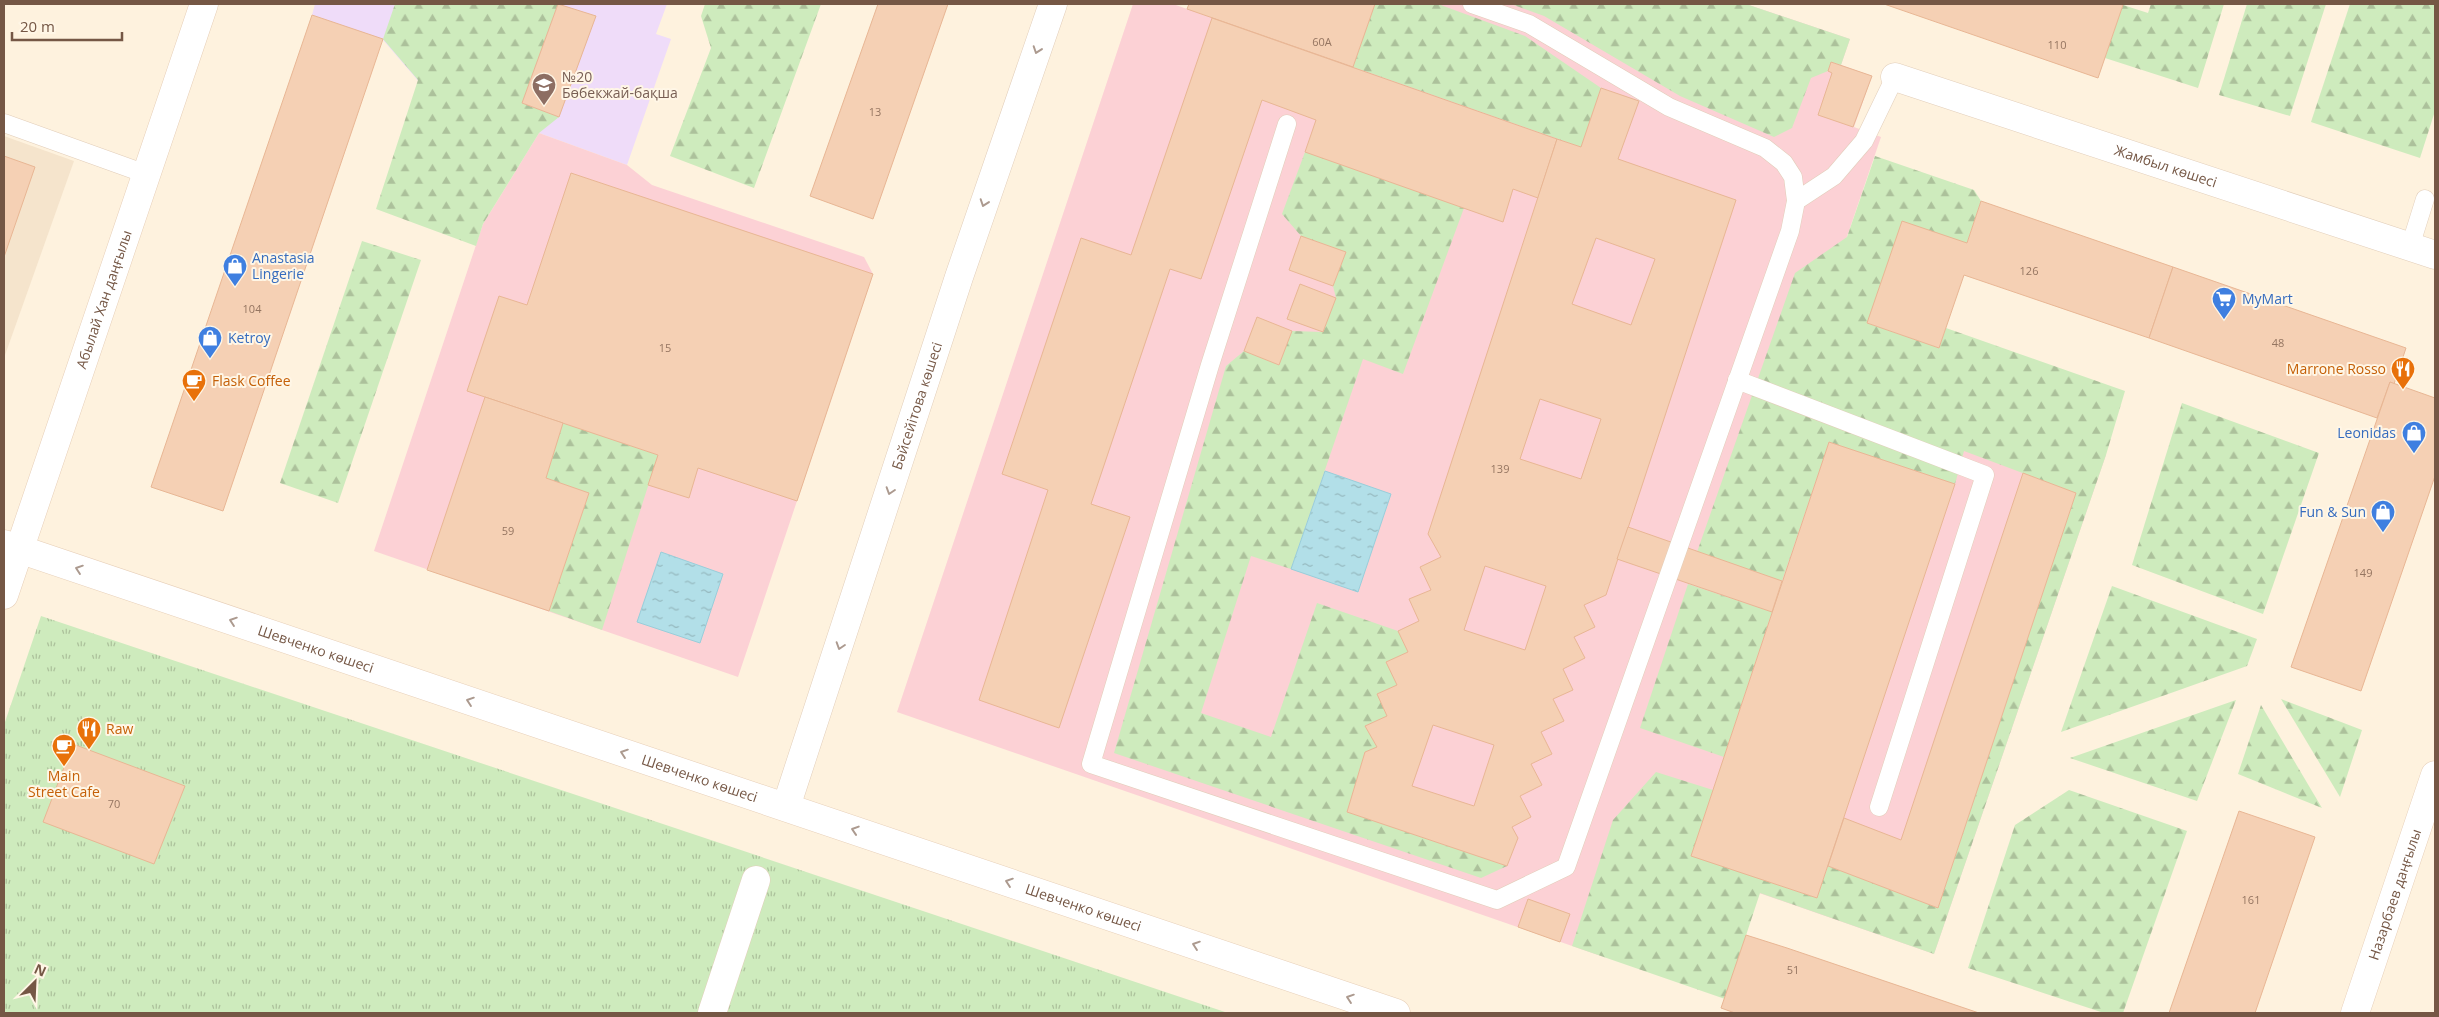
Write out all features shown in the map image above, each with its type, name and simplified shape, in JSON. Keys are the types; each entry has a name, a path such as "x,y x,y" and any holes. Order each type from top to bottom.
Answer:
{"street":[{"name":"Абылай Хан даңғылы","path":"4,595 11,546 146,174 204,4"},
{"name":"Бәйсейітова көшесі","path":"786,807 959,277 1053,4"},
{"name":"Жамбыл көшесі","path":"1895,77 2435,255"},
{"name":"Шевченко көшесі","path":"11,546 1396,1013"},
{"name":"Назарбаев даңғылы","path":"2355,1013 2435,775"},
{"path":"712,1013 756,880"}],"lane":[{"path":"1287,124 1210,365 1091,764 1497,900 1566,867 1790,231 1796,201 1792,177 1784,163 1765,148 1669,107 1528,24 1472,4"},
{"path":"1796,201 1834,176 1864,141 1895,77"},
{"path":"4,123 146,174"},
{"path":"2410,247 2425,199"},
{"path":"1737,380 1986,475 1879,807"}],"shaded area":[{"name":"№20 Бөбекжай-бақша","path":"315,4 667,4 656,34 671,39 627,165 539,133 507,184 383,40 312,15"},
{"path":"1133,4 1173,4 1187,9 1189,4 1746,4 1850,39 1841,65 1872,76 1854,127 1881,137 1808,351 2106,455 1934,954 1759,893 1598,955 897,712"},
{"path":"539,133 627,165 652,185 864,257 873,274 738,677 374,551 483,224"},
{"path":"4,136 74,161 4,358"}],"green space":[{"path":"395,4 558,4 522,103 559,117 539,133 483,224 476,246 376,209 418,80 383,39"},
{"path":"705,4 821,4 754,188 670,156 711,48 701,16"},
{"path":"1375,4 1438,4 1525,36 1601,88 1581,147 1353,67"},
{"path":"1511,4 1746,4 1850,39 1841,65 1831,62 1828,71 1811,78 1792,128 1774,137 1680,96 1544,16"},
{"path":"2151,4 2224,4 2198,88 2105,58 2123,5 2148,13"},
{"path":"2247,4 2326,4 2290,116 2219,95"},
{"path":"2350,4 2435,4 2435,111 2420,158 2311,122"},
{"path":"1305,152 1464,208 1403,374 1363,359 1291,569 1251,556 1201,713 1271,737 1317,603 1398,631 1408,652 1386,662 1397,685 1377,694 1387,716 1365,726 1377,747 1365,752 1347,812 1507,866 1481,878 1114,753 1226,366 1244,351 1279,365 1292,331 1323,332 1336,298 1333,286 1346,252 1301,236 1282,214"},
{"path":"1875,156 1974,190 1981,201 1967,243 1867,323 1939,348 1946,328 2125,391 2106,455 1934,954 1760,893 1725,999 1572,946 1613,820 1656,772 1713,790 1692,856 1817,898 1828,866 1938,908 2076,493 1964,451 1955,484 1829,442 1782,581 1697,552 1795,273 1847,237"},
{"path":"362,241 421,260 338,503 280,483"},
{"path":"2182,403 2319,453 2263,614 2132,565"},
{"path":"563,423 658,455 602,630 549,611 589,493 546,478"},
{"path":"1688,584 1772,612 1724,757 1640,728"},
{"path":"2112,586 2257,639 2247,666 2061,732"},
{"path":"41,616 1228,1013 4,1013 4,725"},
{"path":"2281,699 2362,730 2340,797"},
{"path":"2236,700 2197,801 2070,758"},
{"path":"2261,705 2322,808 2238,774"},
{"path":"2069,790 2187,831 2123,1013 2104,1013 1968,968 2015,825"}],"water":[{"path":"1325,471 1391,494 1358,592 1291,569"},
{"path":"661,552 723,574 700,643 637,622"}],"building":[{"path":"558,4 596,16 559,117 522,103"},
{"path":"878,4 948,4 873,219 810,196"},
{"path":"1189,4 1375,4 1353,67 1187,9"},
{"path":"1884,4 2119,4 2123,5 2098,78"},
{"path":"312,15 383,39 223,511 151,487"},
{"path":"1212,18 1557,139 1538,198 1513,189 1503,222 1305,152 1316,120 1262,100 1201,279 1170,269 1091,504 1130,517 1059,728 979,700 1048,490 1002,474 1081,238 1131,255"},
{"path":"1831,62 1872,76 1853,127 1818,115 1832,73 1828,71"},
{"path":"1601,88 1639,101 1618,159 1736,200 1606,595 1584,605 1595,627 1574,637 1585,658 1563,669 1573,690 1553,699 1564,721 1541,732 1552,754 1531,764 1542,785 1520,796 1531,817 1512,827 1518,838 1507,866 1347,812 1365,752 1377,747 1365,726 1387,716 1377,694 1397,685 1386,662 1408,652 1398,631 1419,621 1409,599 1431,590 1420,567 1441,557 1428,534 1557,139 1581,147","holes":["1596,238 1655,259 1631,325 1572,304","1540,399 1601,419 1581,479 1520,459","1485,566 1546,586 1525,650 1464,630","1433,725 1494,745 1474,806 1412,786"]},
{"path":"4,156 35,167 4,257"},
{"path":"571,173 873,274 797,501 698,468 689,498 648,485 658,455 467,391 499,296 527,305"},
{"path":"1981,201 2173,267 2149,338 1964,275 1939,348 1867,323 1902,221 1967,243"},
{"path":"1301,236 1346,252 1333,286 1289,270"},
{"path":"2173,267 2406,348 2394,384 2390,382 2377,418 2149,338"},
{"path":"1300,284 1336,298 1323,332 1287,319"},
{"path":"1257,317 1292,331 1279,365 1244,351"},
{"path":"2390,382 2435,398 2435,476 2361,691 2291,667"},
{"path":"485,397 563,423 546,478 589,493 549,611 427,570"},
{"path":"1829,442 1955,484 1817,898 1691,856"},
{"path":"2023,473 2076,493 1938,908 1828,866 1844,818 1901,840"},
{"path":"1628,527 1782,581 1772,612 1617,559"},
{"path":"73,744 185,786 154,864 43,822"},
{"path":"2239,811 2315,837 2255,1013 2169,1013"},
{"path":"1528,899 1570,914 1560,942 1518,927"},
{"path":"1746,935 1979,1013 1735,1013 1721,1008"}],"place":[{"name":"№20 Бөбекжай-бақша","path":"544,106"},
{"name":"Anastasia Lingerie","path":"235,287"},
{"name":"MyMart","path":"2224,320"},
{"name":"Ketroy","path":"210,359"},
{"name":"Marrone Rosso","path":"2403,390"},
{"name":"Flask Coffee","path":"194,402"},
{"name":"Leonidas","path":"2414,454"},
{"name":"Fun & Sun","path":"2383,533"},
{"name":"Raw","path":"89,750"},
{"name":"Main Street Сafe","path":"64,767"}]}
